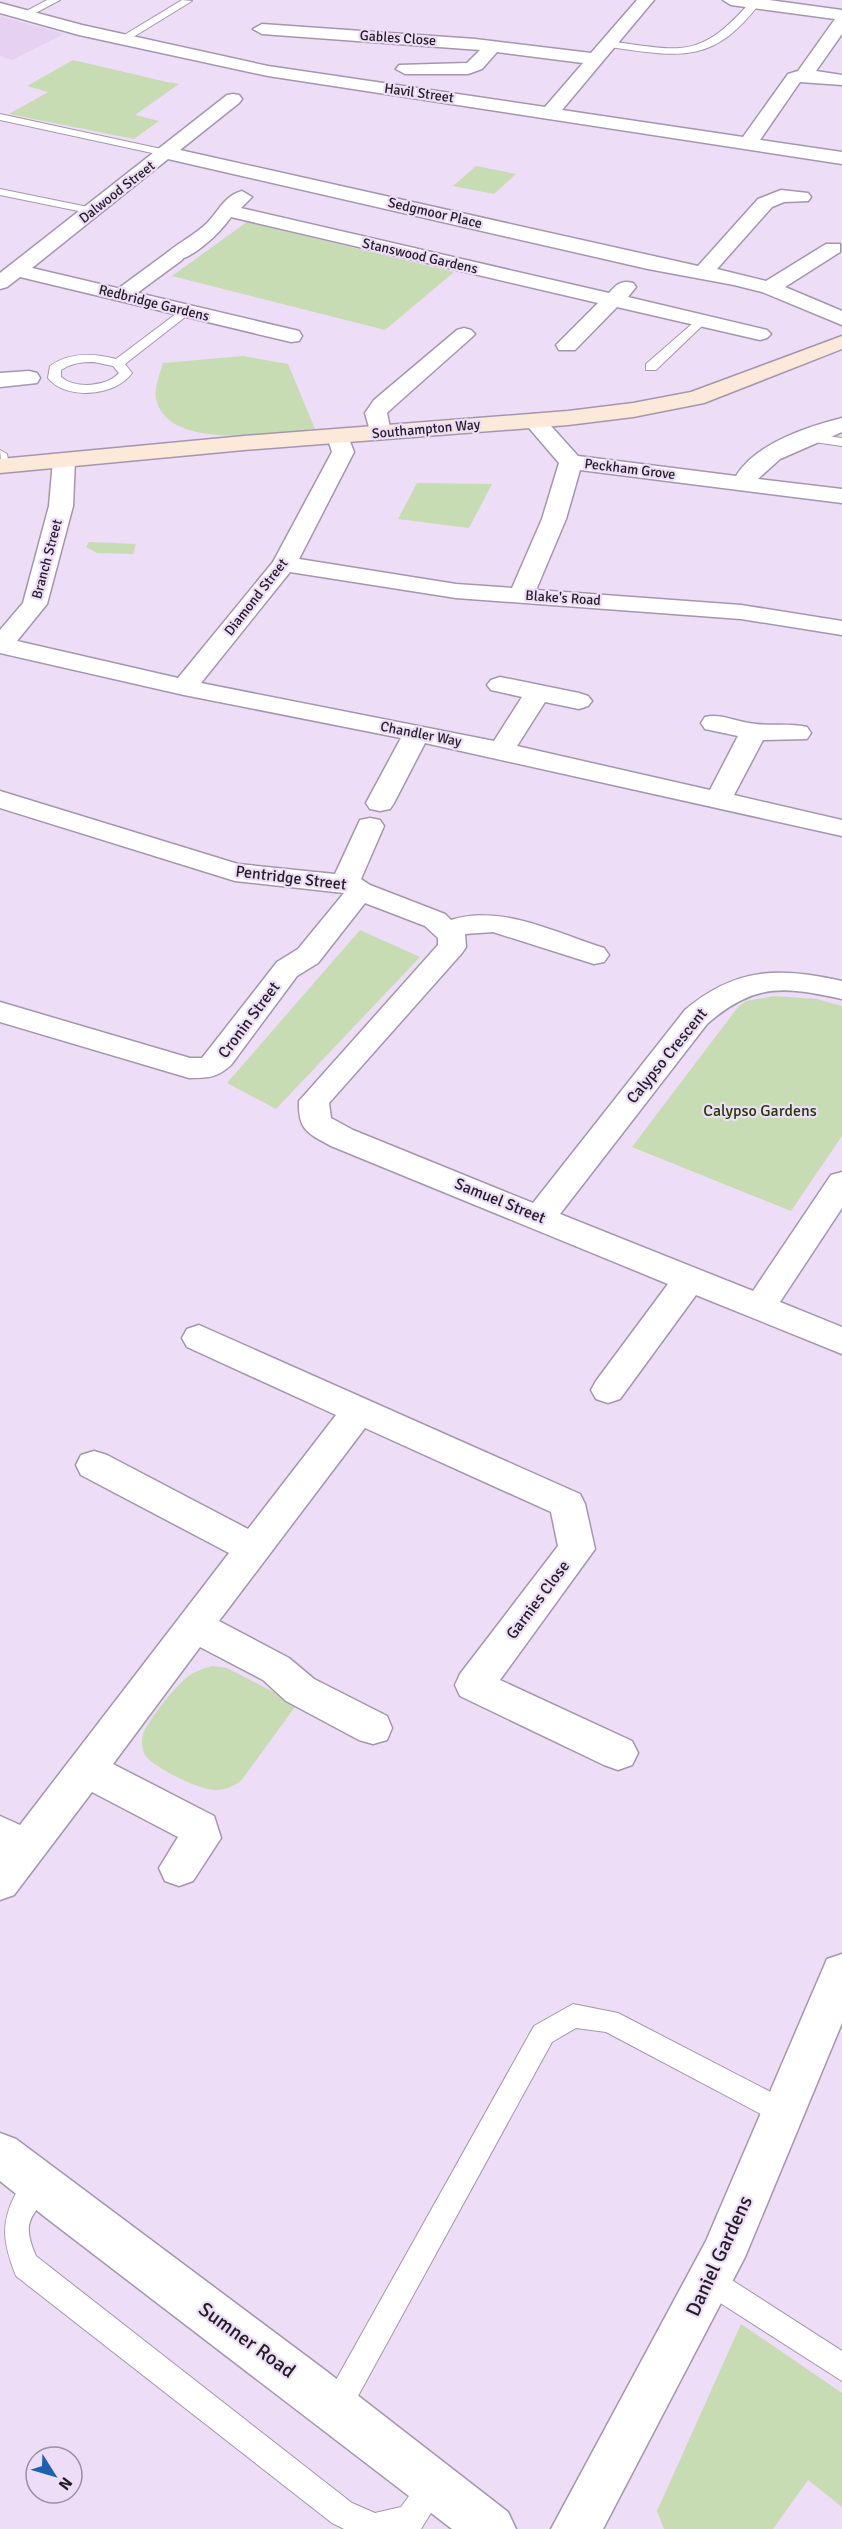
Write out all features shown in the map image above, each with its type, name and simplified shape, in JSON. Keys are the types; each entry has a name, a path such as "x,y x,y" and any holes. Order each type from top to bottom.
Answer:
{"main road":[{"name":"Southampton Way","path":"1,462 64,460 534,421 633,410 696,398 840,345"}],"street":[{"path":"551,112 646,0"},
{"path":"731,0 842,15"},
{"name":"Havil Street","path":"0,8 121,40 285,74 551,112 842,158"},
{"path":"804,75 842,22"},
{"name":"Gables Close","path":"262,29 301,36 493,46 596,59"},
{"name":"Gables Close","path":"405,69 427,66 469,68 475,65 493,46"},
{"path":"748,143 794,78 804,75 842,80"},
{"name":"Dalwood Street","path":"0,284 233,99"},
{"name":"Sedgmoor Place","path":"166,153 648,263 704,272 769,288 842,319"},
{"path":"122,295 214,227 226,210 269,176"},
{"path":"704,272 765,203 781,196 801,197"},
{"name":"Stanswood Gardens","path":"226,210 760,334"},
{"path":"769,288 833,248"},
{"path":"567,345 648,263"},
{"name":"Redbridge Gardens","path":"17,270 291,336"},
{"path":"380,433 376,413 382,405 464,334"},
{"path":"0,380 29,378"},
{"name":"Peckham Grove","path":"534,421 571,462 842,496"},
{"path":"744,483 746,476 766,459 806,437 842,425"},
{"name":"Diamond Street","path":"184,687 284,564 343,452 338,436"},
{"name":"Branch Street","path":"1,645 35,604 61,506 64,460"},
{"path":"521,595 554,519 571,462"},
{"name":"Blake's Road","path":"284,564 456,591 741,612 842,628"},
{"name":"Chandler Way","path":"1,645 184,687 501,750 842,828"},
{"path":"500,685 579,701"},
{"path":"501,750 537,694"},
{"path":"714,723 754,732 798,733"},
{"path":"718,799 754,732"},
{"name":"Cronin Street","path":"0,1011 189,1068 209,1068 220,1058 288,969 308,956 353,888 375,814 417,733"},
{"name":"Pentridge Street","path":"0,799 235,872 353,888 426,916 448,930"},
{"path":"448,930 485,921 594,955"},
{"name":"Samuel Street","path":"448,930 453,940 452,947 314,1101 314,1119 342,1138 842,1341"},
{"name":"Calypso Crescent","path":"540,1217 696,1017 717,997 742,986 772,981 805,983 842,990"},
{"path":"760,1307 842,1183"},
{"path":"608,1390 690,1279"},
{"name":"Garnies Close","path":"199,1338 567,1504 577,1549 474,1685 618,1753"},
{"path":"0,1882 13,1841 85,1768 358,1411"},
{"path":"94,1465 252,1548"},
{"path":"194,1626 276,1669 300,1690 373,1728"},
{"path":"85,1768 200,1828 201,1838 179,1868"},
{"name":"Daniel Gardens","path":"576,2529 710,2280 840,1982"},
{"name":"Sumner Road","path":"0,2154 337,2406 492,2529"}],"lane":[{"path":"24,15 55,0"},
{"path":"121,40 187,1"},
{"path":"609,44 672,52 690,51 709,45 729,33 755,3"},
{"path":"0,117 166,153"},
{"path":"0,192 93,211"},
{"path":"118,363 185,311"},
{"path":"651,367 701,320"},
{"path":"97,358 118,363 126,370 126,376 111,385 78,388 62,385 54,378 55,369 71,360 97,358"},
{"path":"806,437 842,442"},
{"path":"337,2406 543,2034 573,2016 609,2021 783,2112"},
{"path":"39,2184 16,2214 13,2238 26,2266 342,2513 374,2528 411,2520 435,2484"},
{"path":"710,2280 842,2367"}],"shaded area":[{"path":"0,16 64,34 12,60 0,56"}],"green space":[{"path":"73,60 179,84 135,115 159,121 134,139 9,114 48,92 27,86"},
{"path":"476,166 516,174 494,194 453,186"},
{"path":"247,222 454,272 385,330 172,276"},
{"path":"243,356 288,364 315,429 250,435 201,433 180,427 165,416 156,399 163,363"},
{"path":"417,483 492,484 469,528 398,519"},
{"path":"89,542 136,544 133,554 97,553 86,547"},
{"path":"360,930 420,957 276,1109 227,1083"},
{"name":"Calypso Gardens","path":"775,996 817,999 842,1006 842,1136 791,1211 632,1147 738,1007 746,1001"},
{"path":"212,1666 227,1668 297,1704 241,1781 216,1790 188,1782 165,1771 148,1758 142,1746 143,1735 149,1723 179,1684 190,1675"},
{"path":"741,2324 842,2393 842,2507 808,2480 773,2529 664,2529 657,2511"}]}
